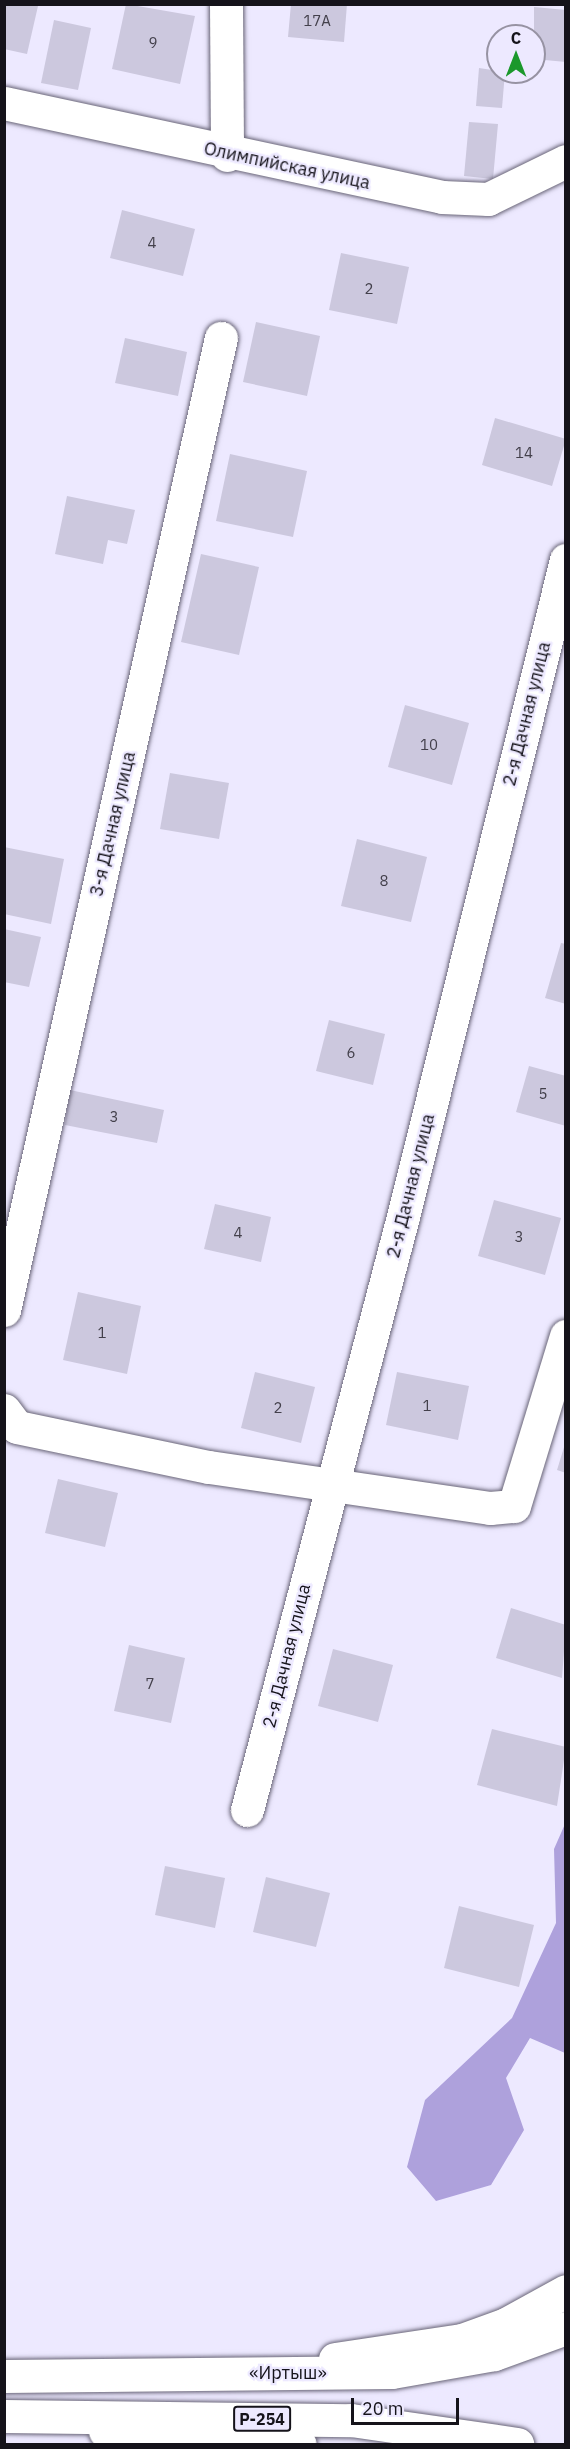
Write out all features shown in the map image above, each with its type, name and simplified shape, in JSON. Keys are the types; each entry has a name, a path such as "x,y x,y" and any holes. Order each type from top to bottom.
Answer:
{"main road":[{"path":"226,4 226,155"},
{"name":"Олимпийская улица","path":"4,103 226,155 442,197 488,199 566,161"},
{"name":"3-я Дачная улица","path":"4,1310 221,338"},
{"name":"2-я Дачная улица","path":"247,1810 331,1485 405,1213 566,560"},
{"path":"4,1410 17,1426 102,1446 331,1485 490,1508 514,1506 566,1336"},
{"path":"99,2373 409,2352 506,2324 566,2291"},
{"name":"«Иртыш»","path":"4,2376 99,2373 392,2372 494,2354 566,2328"},
{"name":"Р-254","path":"4,2416 351,2420 518,2445"},
{"path":"4,2423 300,2445"}],"shaded area":[{"path":"565,1824 565,2053 530,2038 506,2078 524,2130 491,2185 436,2201 407,2167 425,2100 512,2018 556,1923 554,1849"}],"building":[{"path":"4,4 38,6 27,54 4,49"},
{"path":"126,4 195,16 180,84 112,69"},
{"path":"291,4 347,4 344,42 288,37"},
{"path":"534,7 566,10 566,62 546,60 546,24 534,24"},
{"path":"54,20 91,28 78,90 41,83"},
{"path":"479,68 486,69 486,84 504,84 502,108 476,106"},
{"path":"469,122 498,124 493,179 464,176"},
{"path":"122,210 195,229 183,276 110,258"},
{"path":"341,253 409,267 397,324 329,310"},
{"path":"256,322 320,336 307,396 243,382"},
{"path":"125,338 187,352 178,396 115,383"},
{"path":"495,418 566,439 552,486 482,465"},
{"path":"230,454 307,471 293,537 216,521"},
{"path":"67,496 135,510 127,544 108,540 103,564 55,554"},
{"path":"201,554 259,567 239,655 181,642"},
{"path":"405,705 469,723 452,785 388,767"},
{"path":"170,773 229,783 219,839 160,829"},
{"path":"357,839 427,857 411,922 341,906"},
{"path":"4,847 64,859 51,924 4,914"},
{"path":"4,929 41,937 29,987 4,982"},
{"path":"561,943 566,944 566,1004 545,998"},
{"path":"329,1020 385,1034 373,1085 316,1071"},
{"path":"529,1066 566,1076 566,1126 516,1112"},
{"path":"70,1090 164,1110 157,1143 65,1125"},
{"path":"494,1200 561,1218 545,1275 478,1256"},
{"path":"215,1204 271,1217 261,1262 204,1249"},
{"path":"78,1292 141,1306 127,1374 63,1360"},
{"path":"255,1372 315,1387 301,1443 241,1428"},
{"path":"397,1372 469,1386 458,1440 386,1425"},
{"path":"566,1444 566,1473 557,1470"},
{"path":"58,1479 118,1493 105,1547 45,1533"},
{"path":"511,1608 566,1625 562,1678 496,1658"},
{"path":"129,1645 185,1658 171,1723 114,1711"},
{"path":"333,1649 393,1665 378,1722 318,1706"},
{"path":"492,1729 566,1747 557,1806 477,1785"},
{"path":"165,1866 225,1878 215,1928 155,1915"},
{"path":"266,1877 330,1893 316,1947 253,1932"},
{"path":"459,1906 534,1925 519,1987 444,1968"}]}
